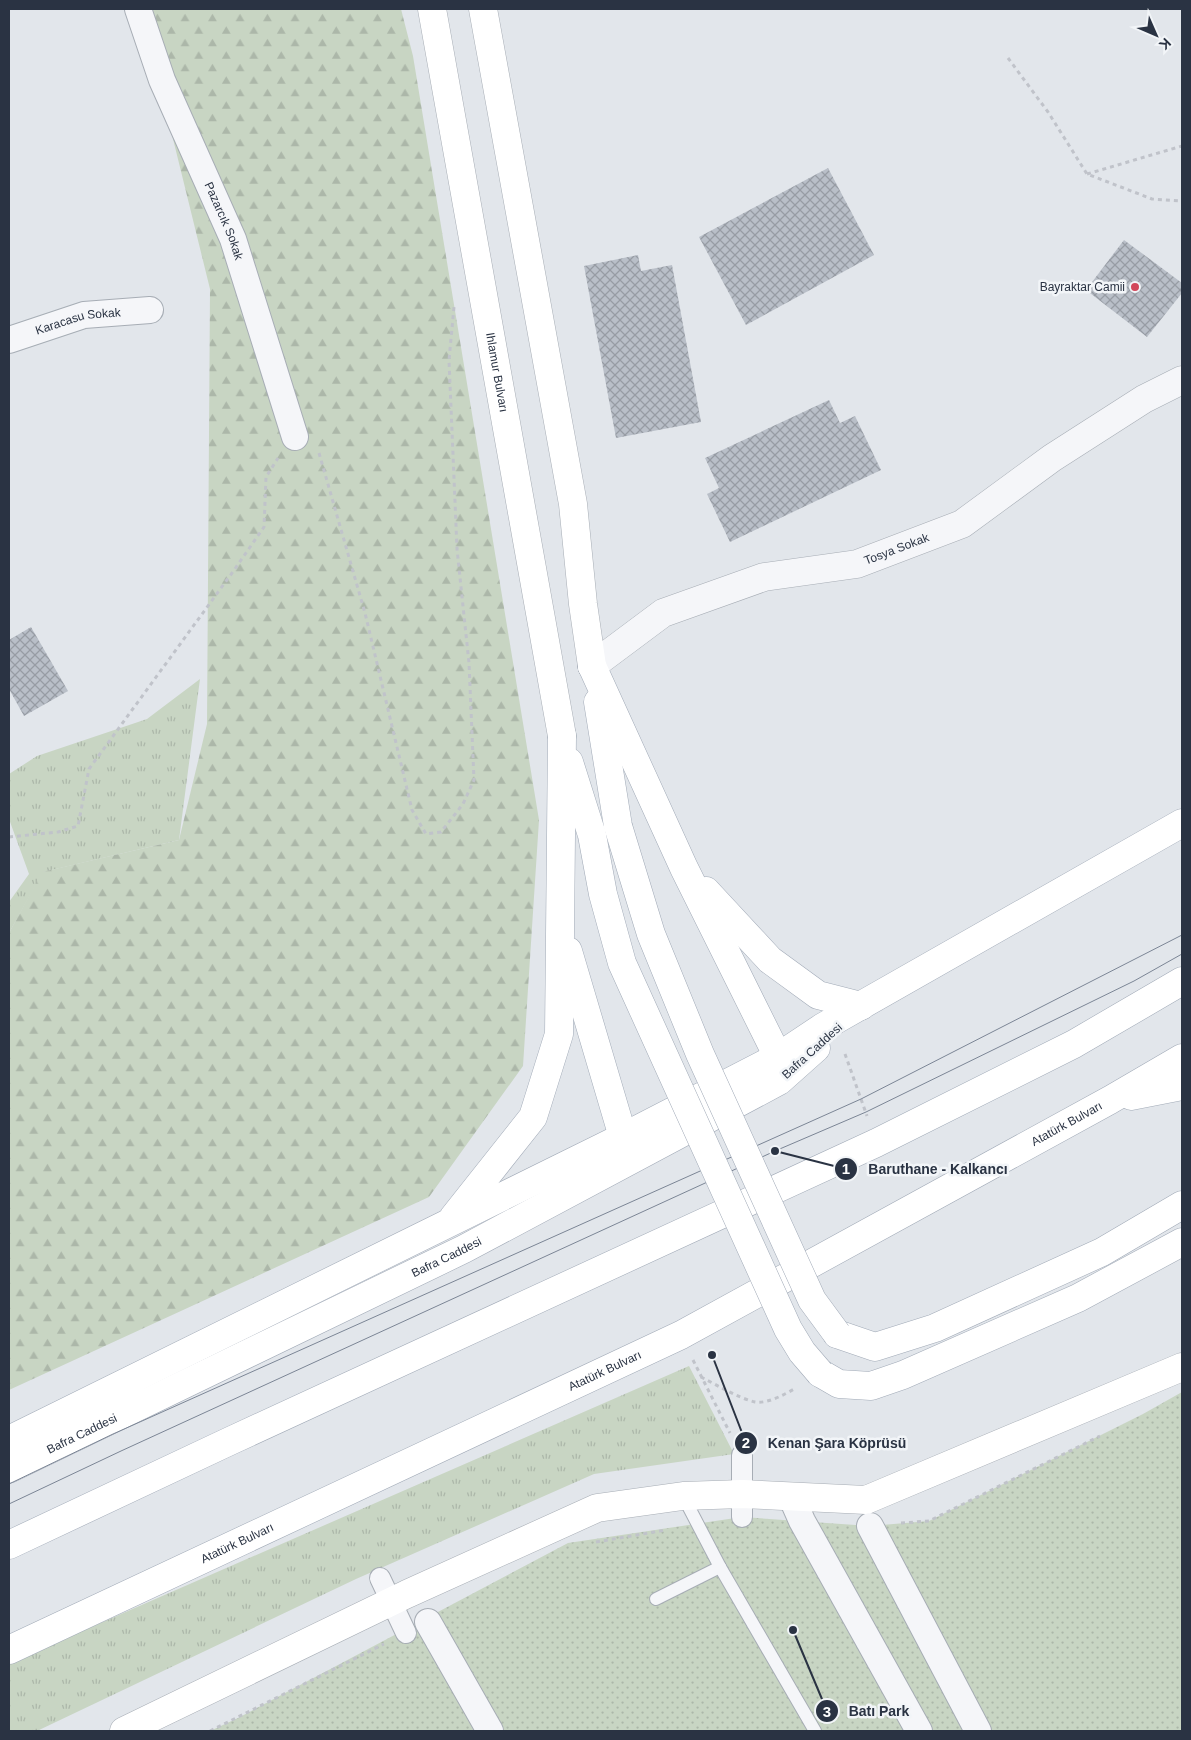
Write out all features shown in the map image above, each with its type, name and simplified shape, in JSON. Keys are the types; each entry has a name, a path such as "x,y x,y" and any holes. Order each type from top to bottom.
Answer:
{"main road":[{"name":"Ihlamur Bulvarı","path":"432,9 562,736"},
{"path":"483,9 573,504 583,604 618,826 651,934 700,1054 812,1300 838,1334 875,1347 935,1328 1102,1252 1182,1205"},
{"path":"592,666 778,1069"},
{"path":"562,736 592,835 603,894 622,963 788,1329 802,1352 820,1373 839,1384 871,1386 903,1376 1078,1298 1182,1242"},
{"path":"449,1224 533,1117 559,1034 562,736"},
{"name":"Bafra Caddesi","path":"9,1440 623,1137 778,1069 823,1027 1182,824"},
{"path":"684,868 770,960 818,995 861,1006"},
{"path":"560,923 623,1137 647,1151"},
{"path":"9,1546 230,1441 876,1143 1074,1044 1182,980"},
{"name":"Bafra Caddesi","path":"9,1470 464,1249 647,1151 778,1069 836,1029 861,1006"},
{"name":"Atatürk Bulvarı","path":"9,1650 681,1335 1110,1100 1182,1058"},
{"path":"1110,1100 1182,1086"},
{"path":"124,1731 385,1590 597,1508 683,1496 742,1506 791,1496 866,1500 1182,1367"}],"street":[{"name":"Pazarcık Sokak","path":"138,9 162,80 233,239 295,437"},
{"name":"Karacasu Sokak","path":"9,340 84,315 150,310"},
{"name":"Tosya Sokak","path":"592,666 663,613 764,577 857,564 962,524 1052,458 1144,399 1182,380"},
{"path":"742,1455 742,1506"},
{"path":"791,1496 802,1521 919,1731"},
{"path":"870,1526 978,1731"},
{"path":"385,1590 417,1627 490,1731"}],"lane":[{"path":"683,1496 720,1567 815,1731"},
{"path":"656,1599 720,1567"}],"path":[{"path":"1008,58 1048,112 1087,174 1152,199 1182,201"},
{"path":"1087,174 1182,146"},
{"path":"9,837 58,832 78,826 89,769 264,527 266,477 282,452 295,437 317,445 365,613 412,810 426,834 441,832 463,804 474,780 469,663 457,550 450,370 454,303"},
{"path":"836,1029 876,1143"},
{"path":"681,1335 742,1455"},
{"path":"701,1377 728,1391 756,1402 780,1397 820,1373"}],"green space":[{"path":"141,9 401,9 413,56 539,820 523,1066 429,1197 9,1390 9,933 42,872 179,840 207,724 210,289"},
{"path":"200,679 179,840 43,872 9,933 9,902 29,874 9,819 9,774 37,756 147,719"},
{"path":"689,1366 734,1454 594,1474 356,1579 37,1731 9,1731 9,1663"},
{"path":"1182,1392 1182,1731 210,1731 238,1718 568,1543 742,1517 870,1526 929,1521 1143,1414"}],"building":[{"path":"828,168 874,255 746,325 699,237"},
{"name":"Bayraktar Camii","path":"1124,240 1182,283 1182,293 1147,337 1086,290"},
{"path":"638,255 641,271 672,265 701,422 616,438 584,266"},
{"path":"829,400 840,423 855,416 881,470 730,542 707,494 719,488 705,458"},
{"path":"31,627 68,691 24,716 9,689 9,640"}],"tram line":[{"path":"9,1484 113,1434 861,1099 1182,935"},
{"path":"9,1504 775,1151 866,1112 1134,981 1182,954"}],"place":[{"name":"Bayraktar Camii","path":"1135,287"},
{"name":"Baruthane - Kalkancı","path":"775,1151"},
{"name":"Kenan Şara Köprüsü","path":"712,1355"},
{"name":"Batı Park","path":"793,1630"}]}
